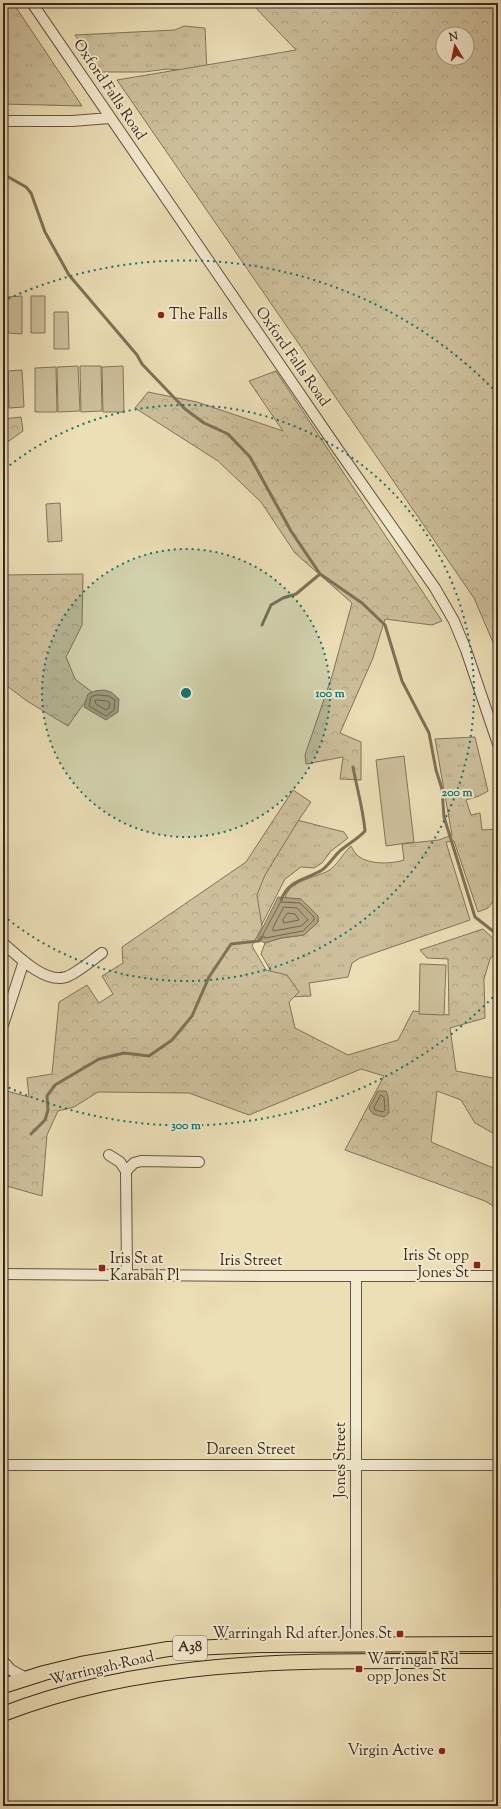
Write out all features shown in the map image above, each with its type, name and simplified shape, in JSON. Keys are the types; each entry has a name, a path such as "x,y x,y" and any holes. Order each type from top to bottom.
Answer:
{"highway":[{"name":"Warringah Road","path":"3,1685 81,1664 168,1649 235,1645 498,1644"},
{"name":"Warringah Road","path":"3,1714 46,1699 102,1684 196,1668 248,1663 290,1662 498,1661"}],"street":[{"name":"Oxford Falls Road","path":"32,3 339,451 436,588 454,621 466,650 498,744"},
{"path":"3,121 110,118"},
{"path":"3,943 41,973 56,979 67,977 102,953"},
{"path":"3,1025 24,961"},
{"path":"109,1155 120,1162 126,1171 127,1275"},
{"path":"126,1171 134,1163 141,1161 199,1162"},
{"name":"Iris Street","path":"3,1274 498,1276"},
{"name":"Jones Street","path":"356,1276 356,1644"},
{"name":"Dareen Street","path":"3,1464 498,1465"},
{"path":"3,1661 14,1672 26,1678"}],"green space":[{"path":"7,3 13,3 82,106 3,104 3,6"},
{"path":"251,3 498,3 498,654 474,598 117,80 296,50"},
{"path":"184,26 205,28 207,72 167,69 144,72 101,72 75,35 175,30"},
{"path":"22,296 22,334 8,333 7,297"},
{"path":"31,296 45,296 45,333 31,333"},
{"path":"54,312 68,312 69,349 54,349"},
{"path":"78,366 80,411 58,412 57,367"},
{"path":"80,366 101,366 102,411 81,412"},
{"path":"123,366 124,412 103,412 102,367"},
{"path":"56,367 57,412 35,412 35,368"},
{"path":"22,370 24,407 9,408 8,371"},
{"path":"276,371 442,621 432,625 385,619 373,658 340,733 361,742 361,780 340,779 343,757 306,764 305,755 332,676 352,603 295,553 261,502 218,461 135,408 148,392 197,402 283,431 249,381"},
{"path":"21,417 23,431 3,445 3,419"},
{"path":"60,503 62,541 48,542 46,504"},
{"path":"83,574 82,625 66,657 75,679 92,692 68,726 27,701 3,683 3,575"},
{"path":"475,737 488,791 479,796 466,800 471,815 480,813 482,830 497,829 498,895 488,908 478,912 454,841 446,842 470,920 360,958 352,963 348,977 309,983 311,996 286,997 261,954 265,943 281,938 304,935 318,922 318,916 301,899 285,898 287,892 297,884 331,869 351,846 358,856 368,861 381,863 393,862 404,860 402,844 439,840 452,835 435,739"},
{"path":"404,756 414,842 386,846 376,760"},
{"path":"293,790 311,802 265,875 257,895 262,927 252,946 266,970 287,975 299,992 289,1002 295,1028 348,1055 398,1040 413,1011 449,1015 448,959 427,958 420,950 483,929 498,943 498,949 490,959 484,979 485,1018 450,1028 456,1071 498,1079 498,1136 475,1123 461,1100 437,1091 431,1142 498,1170 498,1209 485,1201 345,1150 384,1076 361,1069 249,1115 189,1093 98,1092 74,1107 58,1111 47,1135 42,1196 3,1185 3,1090 29,1097 27,1078 52,1074 59,1002 87,985 99,1003 113,994 102,976 123,963 122,947 246,862"},
{"path":"293,819 344,832 348,838 331,851 322,863 314,868 301,867 285,879 255,938 251,901"},
{"path":"420,964 446,965 444,1015 419,1014"},
{"path":"8,1725 4,1764 3,1765 3,1727"}],"water":[{"path":"104,690 111,692 119,699 118,712 106,720 84,707 88,694 95,691"},
{"path":"278,897 301,899 318,916 318,922 304,935 281,938 265,943 257,939"},
{"path":"378,1091 386,1091 388,1096 389,1113 384,1117 373,1114 369,1108"}],"waterway":[{"path":"3,174 26,187 31,193 45,232 69,275 137,355 142,364 185,409 204,423 228,434 250,457 291,531 320,574 362,603 385,625 402,681 429,733 436,770 442,789 444,817 475,917 498,935"},
{"path":"262,625 271,605 283,598 296,594 320,574"},
{"path":"281,900 284,893 293,884 322,870 341,850 365,831 353,767"},
{"path":"31,1134 45,1120 48,1110 47,1096 55,1085 99,1059 124,1053 149,1056 172,1040 192,1016 209,977 231,944 259,941 262,937"}],"place":[{"name":"The Falls","path":"161,315"},
{"name":"Iris St opp Jones St","path":"477,1265"},
{"name":"Iris St at Karabah Pl","path":"102,1268"},
{"name":"Warringah Rd after Jones St","path":"400,1634"},
{"name":"Warringah Rd opp Jones St","path":"359,1669"},
{"name":"Virgin Active","path":"442,1751"}]}
